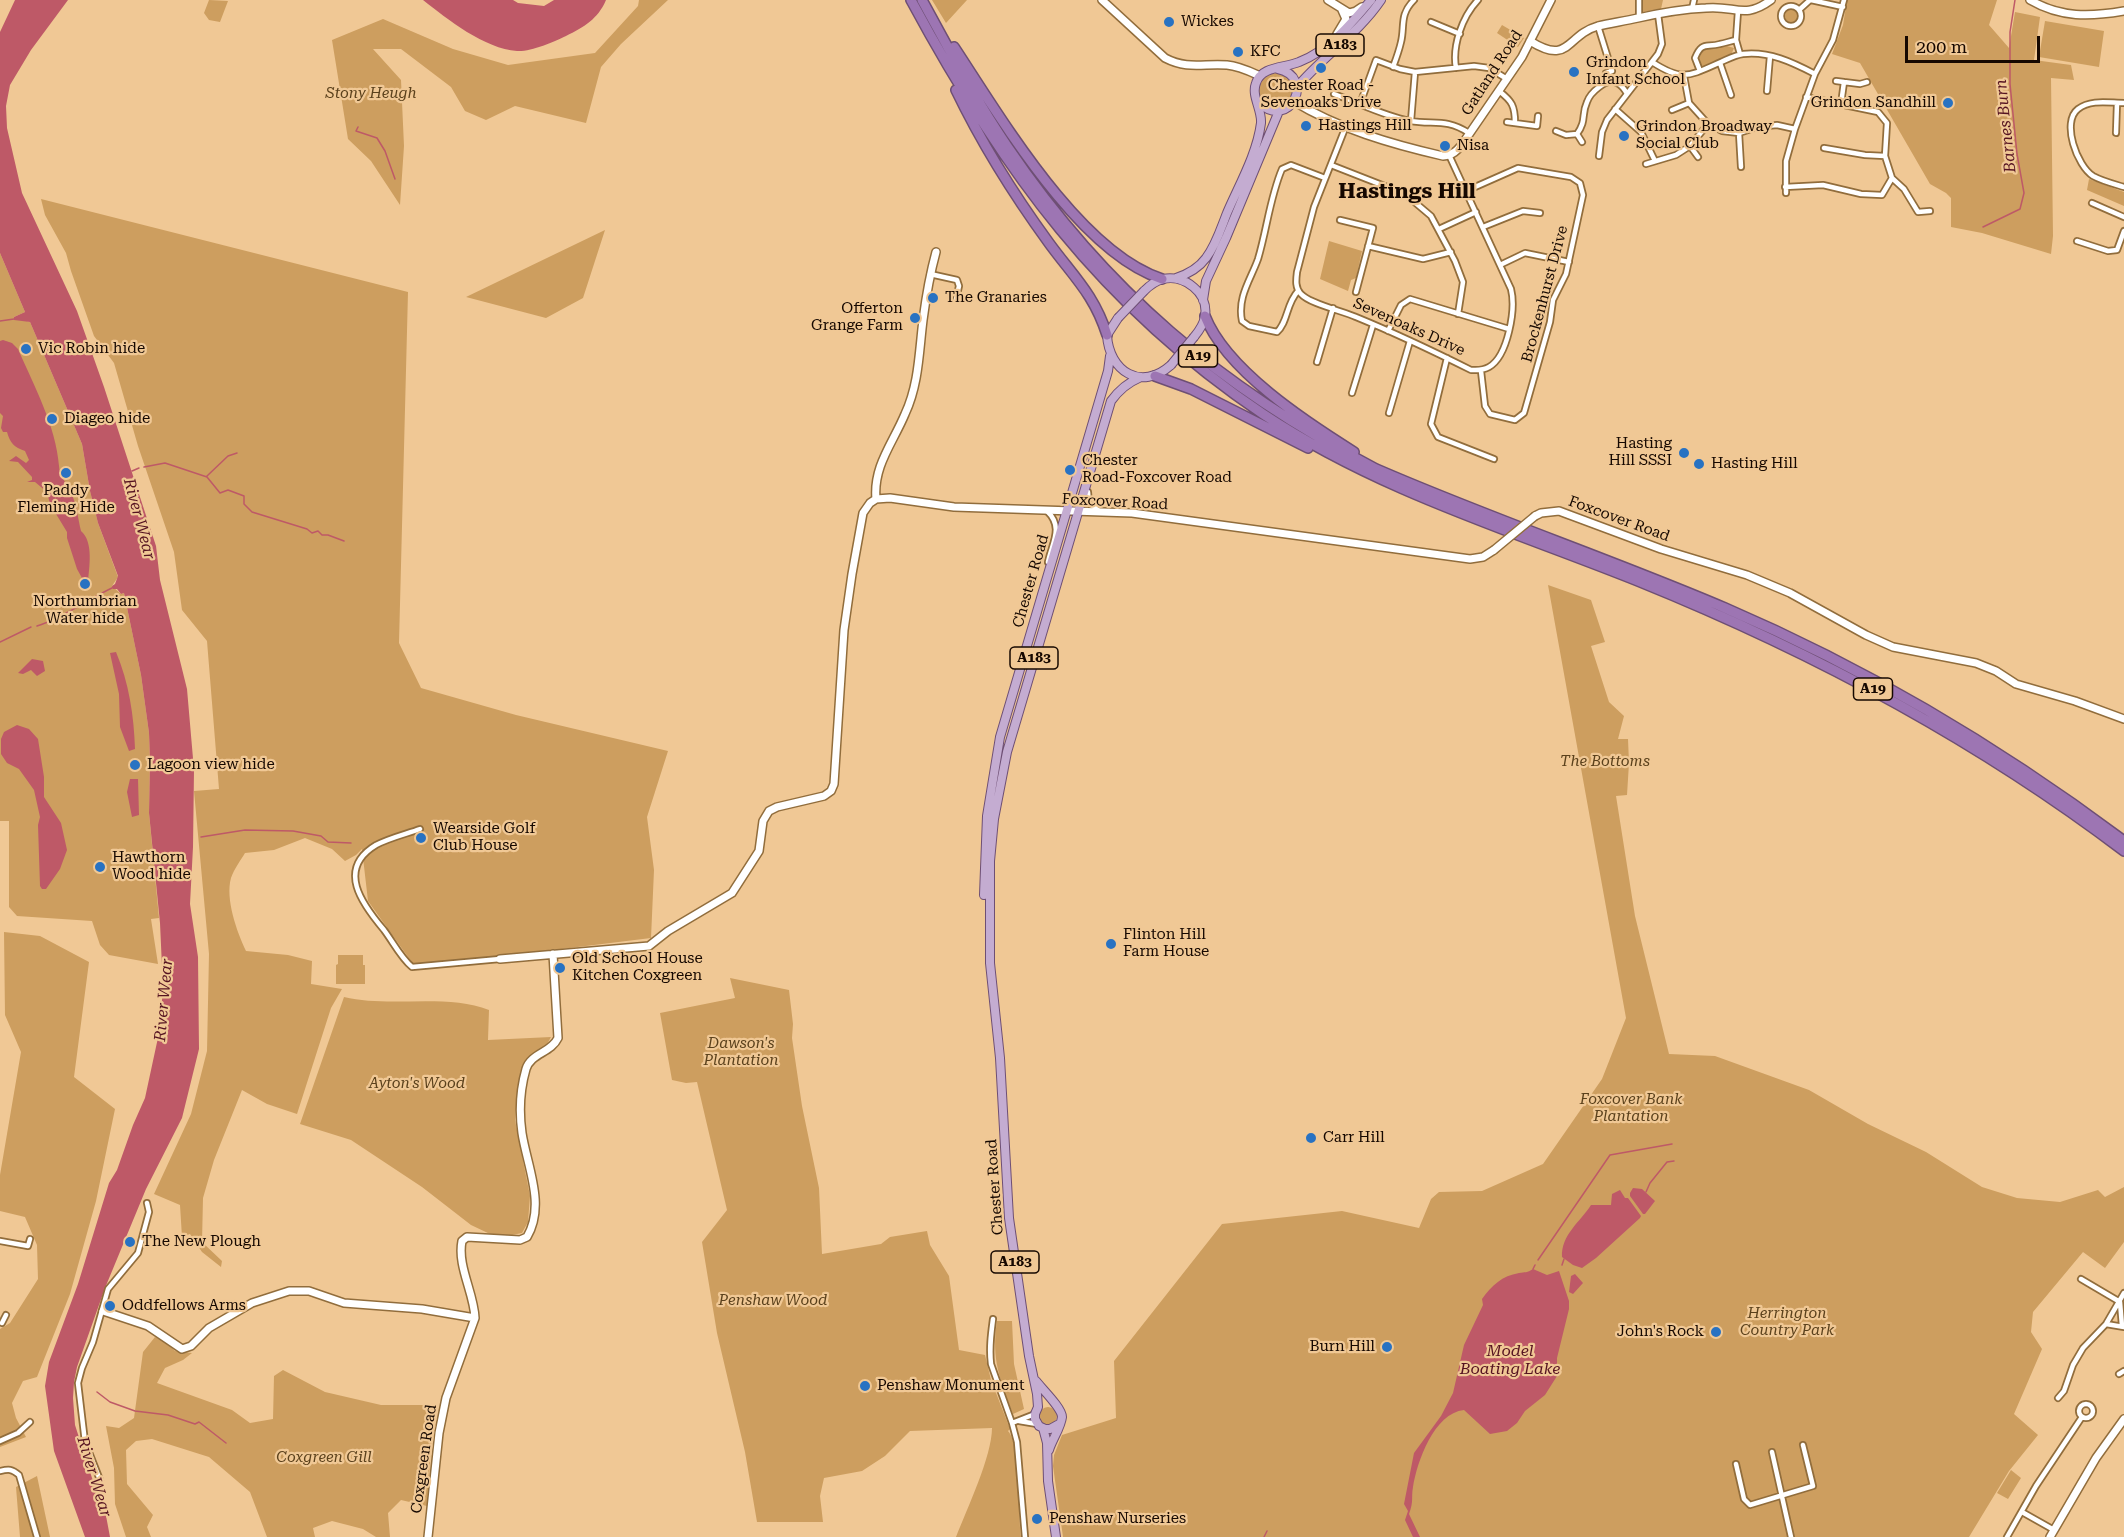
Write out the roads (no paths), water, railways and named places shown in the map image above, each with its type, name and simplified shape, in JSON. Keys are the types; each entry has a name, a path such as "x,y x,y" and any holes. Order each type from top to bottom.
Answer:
{"highway":[{"name":"A19","path":"911,0 975,112 1030,193 1079,253 1125,302 1196,365 1264,414 1326,452 1384,482 1728,619 1830,667 1900,704 2001,765 2049,796 2124,851"},
{"name":"A19","path":"923,0 964,77 1005,144 1058,216 1113,279 1157,321 1202,359 1269,408 1333,447 1420,489 1725,608 1836,661 1903,696 1969,735 2058,793 2124,841"},
{"path":"923,0 1038,172 1083,224 1114,252 1139,270 1161,279"},
{"path":"926,28 973,124 1050,243 1091,296 1107,335"},
{"name":"A19","path":"1205,316 1211,332 1220,345 1251,376 1294,412 1350,449 1420,489"},
{"path":"1155,376 1191,389 1352,470 1384,482"}],"main road":[{"name":"A183","path":"1260,76 1271,69 1299,62 1328,44 1349,26 1371,0"},
{"name":"A183","path":"1293,101 1297,95 1297,87 1310,72 1361,25 1381,0"},
{"path":"1276,69 1284,70 1292,76 1297,87"},
{"path":"1260,76 1255,86 1261,122 1256,141 1210,252 1200,266 1176,278 1161,279 1143,291 1118,318 1107,335 1110,356 1130,374 1139,378 1155,376 1171,365 1194,337 1205,316 1203,300 1206,280 1279,111"},
{"path":"1259,103 1271,111 1279,111 1293,101"},
{"path":"1176,278 1194,286 1203,300"},
{"name":"Chester Road","path":"1055,1404 1035,1380 1029,1356 1009,1218 1000,1058 985,915 984,861 993,770 1012,692 1110,356"},
{"name":"Chester Road","path":"990,959 990,861 1001,776 1028,677 1111,401 1118,391 1139,378"},
{"name":"A183","path":"1035,1380 1036,1410"},
{"path":"1048,1454 1062,1414 1055,1404 1044,1403 1036,1410 1048,1454 1048,1481 1056,1537"},
{"path":"1040,1426 1050,1429 1059,1424"}],"street":[{"path":"1102,0 1166,58 1175,63 1187,66 1240,67 1260,76"},
{"path":"1328,0 1342,10 1352,13 1371,0"},
{"path":"1393,67 1401,41 1401,22 1414,0"},
{"path":"1456,68 1454,57 1460,34 1478,0"},
{"name":"Gatland Road","path":"1449,155 1455,152 1507,79 1551,0"},
{"path":"1639,0 1639,18"},
{"path":"1692,9 1694,0"},
{"path":"1530,41 1549,51 1562,50 1586,31 1598,26 1709,7 1745,12 1758,9 1771,0"},
{"path":"1799,10 1811,0 1843,7"},
{"path":"1786,193 1786,161 1795,129 1815,74 1833,40 1844,0"},
{"path":"2030,0 2052,10 2071,15 2096,15 2124,11"},
{"path":"1792,6 1799,10 1801,19 1799,23 1791,26 1781,15 1784,8 1792,6"},
{"path":"1328,44 1345,23 1346,16 1342,10"},
{"path":"1738,11 1736,40 1740,54"},
{"path":"1599,156 1602,132 1615,109 1652,62 1662,44 1658,14"},
{"path":"1431,22 1460,34"},
{"path":"1598,26 1612,71 1606,73"},
{"path":"1700,71 1695,58 1700,48 1704,45 1717,45 1736,40"},
{"path":"1652,62 1673,74 1684,76 1740,54 1770,56 1792,62 1815,74"},
{"path":"1767,91 1770,56"},
{"path":"1360,104 1376,60 1415,72 1474,66 1489,68 1507,79"},
{"path":"1720,63 1731,95"},
{"path":"1411,121 1415,72"},
{"path":"1684,76 1689,103 1708,124 1722,131 1739,133 1757,127 1777,125 1795,129"},
{"path":"1556,131 1566,135 1577,134 1584,124 1586,103 1592,92 1613,81 1619,83 1628,93"},
{"path":"1836,81 1860,84 1867,82"},
{"path":"1841,104 1844,82"},
{"path":"1499,91 1510,100 1515,108 1515,123"},
{"path":"1334,94 1411,121 1451,124 1469,133"},
{"path":"1806,97 1878,112 1887,123 1886,156 1892,178 1904,189 1918,212 1930,212"},
{"path":"1293,101 1308,110 1384,142 1443,156 1449,155 1513,298 1509,329 1498,358 1491,366 1481,371"},
{"path":"2124,102 2094,102 2076,110 2071,118 2071,133 2080,164 2092,176 2124,188"},
{"path":"1672,110 1689,103"},
{"path":"2116,133 2117,103"},
{"path":"1615,109 1641,132 1655,161"},
{"path":"1507,122 1537,126 1539,116"},
{"path":"1646,164 1676,155 1690,146 1708,124"},
{"path":"1325,178 1291,165 1282,169 1257,260 1245,286 1241,315 1242,321 1249,326 1277,332 1283,324 1292,298 1298,291 1297,272 1314,207 1346,126"},
{"path":"1739,133 1740,167"},
{"path":"1577,134 1582,141"},
{"path":"1690,146 1698,157"},
{"path":"1824,148 1886,156"},
{"path":"1331,165 1406,194 1431,216 1451,252 1463,282 1458,314"},
{"name":"Brockenhurst Drive","path":"1466,191 1518,168 1571,177 1580,183 1583,195 1566,274 1553,300 1550,322 1524,413 1515,420 1490,414 1485,406 1481,371"},
{"path":"1785,187 1823,185 1861,194 1882,195 1892,178"},
{"path":"2092,203 2124,217"},
{"path":"1483,227 1523,211 1540,213"},
{"path":"1439,230 1476,212"},
{"path":"1340,220 1372,228 1356,292"},
{"path":"2077,242 2116,250 2124,231"},
{"path":"1368,246 1423,259 1451,252"},
{"path":"420,829 379,844 365,854 355,871 354,881 359,894 377,922 412,967 643,947 653,943 668,931 732,893 759,851 763,821 769,811 824,796 831,791 834,784 844,630 863,513 876,499 877,474 881,462 906,414 915,388 923,319 936,252"},
{"path":"1500,265 1525,254 1569,262"},
{"path":"930,274 957,280 959,286 956,299"},
{"name":"Sevenoaks Drive","path":"1298,291 1313,302 1388,331 1470,370 1481,371"},
{"path":"1388,331 1401,305 1410,299 1509,329"},
{"path":"1317,362 1333,308"},
{"path":"1352,393 1373,325"},
{"path":"1389,413 1410,341"},
{"path":"1447,358 1431,423 1433,431 1438,437 1494,459"},
{"path":"1094,460 1087,500 1100,512"},
{"name":"Foxcover Road","path":"876,499 890,498 954,507 1143,514 1470,559 1483,557 1494,550 1534,516 1559,511 1670,552 1747,575 1790,593 1866,635 1893,647 1976,663 1996,671 2016,684 2075,701 2124,719"},
{"path":"1046,579 1057,526 1054,518 1047,511"},
{"path":"103,1311 148,1326 182,1349 191,1346 209,1328 252,1304 289,1291 309,1291 344,1303 422,1309 475,1318 475,1308 464,1267 462,1241 467,1237 520,1240 527,1237 532,1224 535,1202 534,1183 522,1136 520,1102 527,1066 535,1056 552,1047 558,1038 554,954"},
{"path":"100,1480 85,1442 78,1383 103,1311 108,1288 138,1253 149,1212 147,1203"},
{"path":"30,1239 28,1246 30,1252"},
{"path":"0,1242 28,1246"},
{"path":"2081,1279 2120,1302"},
{"path":"2058,1398 2064,1391 2073,1365 2083,1348 2106,1324 2124,1293"},
{"path":"2106,1324 2123,1327 2120,1302"},
{"name":"Coxgreen Road","path":"428,1537 439,1433 446,1398 475,1318"},
{"path":"993,1319 990,1338 991,1364 1012,1423 1019,1456 1025,1537"},
{"path":"1012,1423 1036,1410"},
{"path":"2007,1537 2082,1417"},
{"path":"2022,1512 2052,1533 2096,1458 2124,1419"},
{"path":"1019,1421 1040,1426"},
{"path":"0,1441 18,1433 30,1422"},
{"path":"1736,1464 1746,1503 1750,1505 1813,1486 1803,1445"},
{"path":"1772,1452 1791,1537"},
{"path":"0,1471 14,1470 19,1475 37,1537"}],"water":[{"name":"River Wear","path":"15,0 68,0 31,50 10,85 6,106 7,128 22,193 77,311 156,546 160,580 187,689 194,770 190,904 198,957 199,1049 182,1118 146,1189 105,1288 77,1367 74,1382 75,1425 92,1478 104,1505 110,1537 85,1537 54,1451 45,1386 49,1362 78,1284 109,1183 117,1170 145,1098 159,1033 163,989 160,923 149,813 149,733 141,675 124,593 121,594 112,586 118,576 98,523 82,444 30,322 14,320 14,317 25,312 0,253 0,32"},
{"path":"423,0 513,0 518,3 544,6 554,0 606,0 595,17 579,29 542,46 517,51 492,45 480,39"},
{"path":"0,341 12,343 18,349 49,421 54,436 59,470 74,499 81,531 88,542 90,555 88,582 79,581 82,578 77,569 67,532 50,504 47,492 35,482 27,482 32,480 32,477 18,462 9,461 16,456 26,463 29,460 25,451 13,444 7,432 3,432 1,428 3,416 0,413"},
{"path":"116,652 132,712 135,749 129,751 120,727 119,694 110,653"},
{"path":"32,659 43,661 45,671 37,676 31,670 23,674 18,673"},
{"path":"17,725 29,729 38,739 44,777 44,797 61,823 67,850 60,869 46,889 40,886 38,825 40,817 34,790 19,769 7,763 1,754 1,739 4,732"},
{"path":"130,779 138,779 139,815 132,817 127,792"},
{"path":"1633,1188 1642,1189 1655,1201 1645,1214 1630,1196"},
{"path":"1620,1190 1641,1216 1640,1218 1582,1268 1562,1257 1568,1235 1591,1205 1611,1205 1612,1194"},
{"name":"Model Boating Lake","path":"1533,1269 1547,1275 1559,1271 1569,1301 1557,1358 1557,1376 1545,1395 1525,1411 1517,1423 1507,1431 1490,1434 1464,1410 1453,1413 1444,1420 1429,1440 1418,1465 1409,1514 1420,1537 1413,1537 1405,1520 1408,1511 1404,1504 1414,1453 1441,1416 1453,1393 1464,1345 1483,1305 1482,1299 1502,1279"},
{"path":"1575,1274 1583,1283 1573,1294 1569,1292 1571,1276"}],"waterway":[{"name":"Barnes Burn","path":"1983,227 2020,209 2024,193 2017,154 2010,84 2010,32 2015,0"},
{"path":"358,127 356,131 377,138 385,151 395,179"},
{"path":"0,321 14,319"},
{"path":"207,476 228,456 237,453"},
{"path":"144,467 165,463 207,477 220,493 228,490 244,496 244,504 252,512 307,529 312,533 318,531 322,535 344,541"},
{"name":"River Wear","path":"132,471 139,468"},
{"path":"37,626 57,618 114,587"},
{"path":"0,642 31,627"},
{"path":"201,837 245,830 293,831 321,836 328,842 351,843"},
{"path":"1538,1260 1610,1155 1672,1144"},
{"path":"1646,1192 1650,1183 1667,1162 1674,1161"},
{"path":"1562,1265 1564,1259"},
{"path":"1533,1269 1535,1265"},
{"name":"Coxgreen Gill","path":"97,1392 110,1402 135,1411 168,1415 195,1424 199,1422 226,1443"},
{"path":"1264,1537 1267,1531"}],"place":[{"name":"Wickes","path":"1169,22"},
{"name":"KFC","path":"1238,52"},
{"name":"Chester Road - Sevenoaks Drive","path":"1321,68"},
{"name":"Grindon Infant School","path":"1574,72"},
{"name":"Grindon Sandhill","path":"1948,103"},
{"name":"Hastings Hill","path":"1306,126"},
{"name":"Grindon Broadway Social Club","path":"1624,136"},
{"name":"Nisa","path":"1445,146"},
{"name":"The Granaries","path":"933,298"},
{"name":"Offerton Grange Farm","path":"915,318"},
{"name":"Vic Robin hide","path":"26,349"},
{"name":"Diageo hide","path":"52,419"},
{"name":"Hasting Hill SSSI","path":"1684,453"},
{"name":"Hasting Hill","path":"1699,464"},
{"name":"Chester Road-Foxcover Road","path":"1070,470"},
{"name":"Paddy Fleming Hide","path":"66,473"},
{"name":"Northumbrian Water hide","path":"85,584"},
{"name":"Lagoon view hide","path":"135,765"},
{"name":"Wearside Golf Club House","path":"421,838"},
{"name":"Hawthorn Wood hide","path":"100,867"},
{"name":"Flinton Hill Farm House","path":"1111,944"},
{"name":"Old School House Kitchen Coxgreen","path":"560,968"},
{"name":"Carr Hill","path":"1311,1138"},
{"name":"The New Plough","path":"130,1242"},
{"name":"Oddfellows Arms","path":"110,1306"},
{"name":"John's Rock","path":"1716,1332"},
{"name":"Burn Hill","path":"1387,1347"},
{"name":"Penshaw Monument","path":"865,1386"},
{"name":"Penshaw Nurseries","path":"1037,1519"}],"district":[{"name":"Hastings Hill","path":"1407,192"}],"park label":[{"name":"Stony Heugh","path":"371,94"},
{"name":"The Bottoms","path":"1605,762"},
{"name":"Dawson's Plantation","path":"741,1052"},
{"name":"Ayton's Wood","path":"417,1084"},
{"name":"Foxcover Bank Plantation","path":"1631,1108"},
{"name":"Penshaw Wood","path":"773,1301"},
{"name":"Herrington Country Park","path":"1787,1322"}]}
